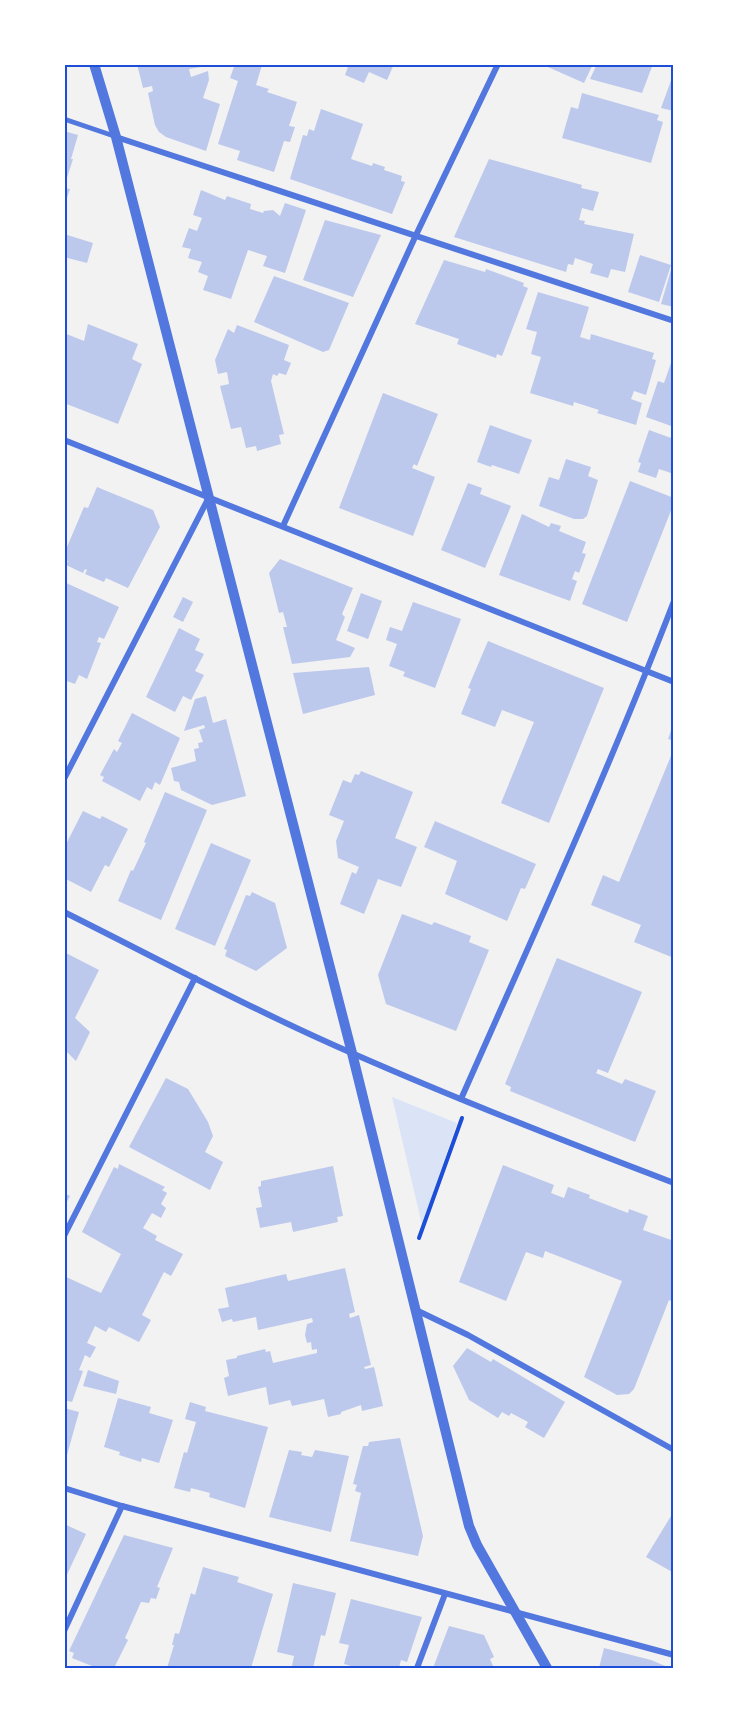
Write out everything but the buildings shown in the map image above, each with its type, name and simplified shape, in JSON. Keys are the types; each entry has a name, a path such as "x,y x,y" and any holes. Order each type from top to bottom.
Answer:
{"street":[{"path":"94,64 116,137 352,1053 469,1526 477,1545 547,1668"},
{"path":"283,526 416,235 498,64"},
{"path":"64,119 674,321"},
{"path":"64,440 674,682"},
{"path":"64,779 208,498"},
{"path":"464,1101 674,601"},
{"path":"64,912 352,1053 464,1101 674,1183"},
{"path":"64,1236 195,978"},
{"path":"415,1310 468,1335 674,1450"},
{"path":"64,1488 122,1506 674,1655"},
{"path":"64,1631 122,1506"},
{"path":"417,1668 445,1594"}],"path":[{"path":"407,1273 464,1101"}],"shaded area":[{"path":"392,1097 457,1123 422,1225"}]}
